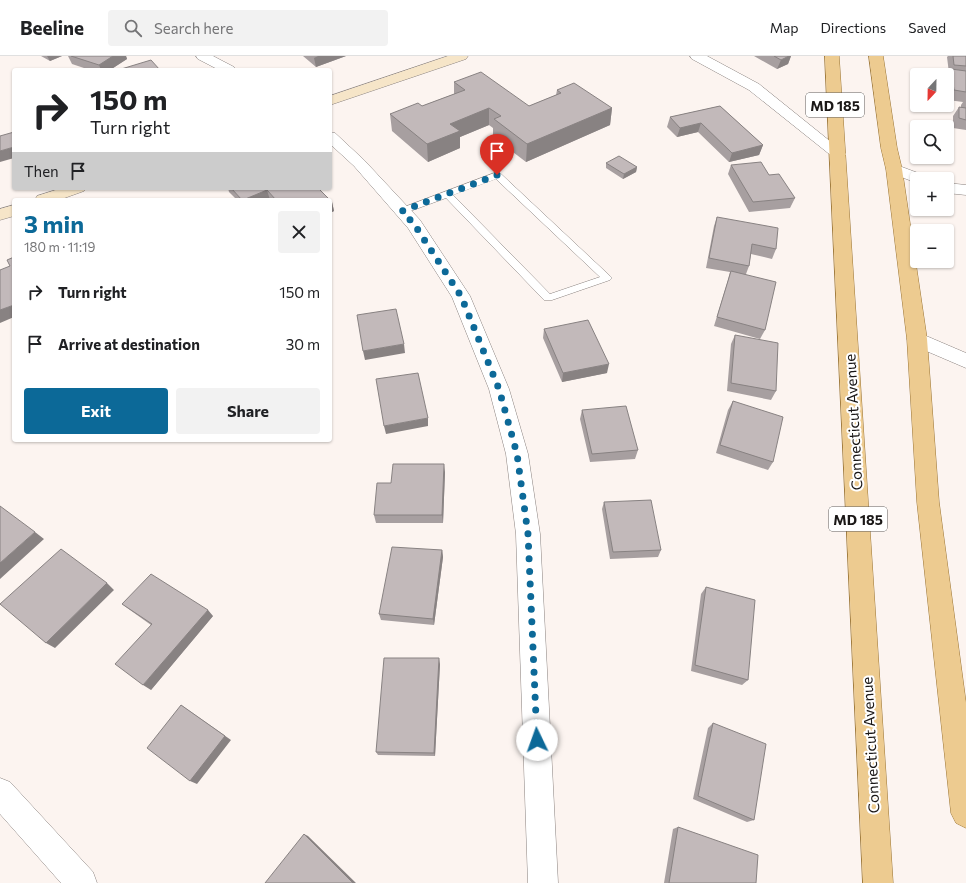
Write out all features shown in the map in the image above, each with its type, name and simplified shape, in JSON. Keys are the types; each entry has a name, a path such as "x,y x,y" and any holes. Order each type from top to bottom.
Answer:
{"main road":[{"name":"Connecticut Avenue","path":"832,56 878,883"},
{"name":"MD 185","path":"876,56 889,148 894,170 917,339 928,502 966,813"}],"street":[{"path":"203,56 225,68"},
{"path":"332,100 461,56"},
{"path":"697,56 754,87 838,154"},
{"path":"332,138 359,164 414,224 461,296 499,389 517,454 528,534 544,883"},
{"path":"894,170 910,176"},
{"path":"954,189 966,190"},
{"path":"49,198 72,190"},
{"path":"0,215 12,211"},
{"path":"917,339 966,361"},
{"path":"0,792 82,883"}],"lane":[{"path":"402,211 497,175 607,278 548,298 447,194"}],"building":[{"path":"71,56 113,56 99,65"},
{"path":"774,56 789,56 781,60"},
{"path":"953,56 966,56 966,66 954,65"},
{"path":"151,60 158,68 125,68"},
{"path":"954,69 966,71 966,92 954,90"},
{"path":"481,72 529,106 561,93 557,90 574,83 612,108 527,144 494,119 501,116 489,108 450,124 460,131 427,144 390,114 418,103 422,106 465,90 454,82"},
{"path":"720,106 763,145 732,153 701,123 680,128 670,117"},
{"path":"959,107 966,108 966,120 959,118"},
{"path":"12,133 12,148 0,151 0,136"},
{"path":"619,156 637,167 624,174 606,163"},
{"path":"761,162 769,175 779,174 795,198 753,202 731,165"},
{"path":"233,190 267,190 248,198 240,198"},
{"path":"267,190 320,190 328,198 274,198"},
{"path":"717,217 778,228 776,249 752,244 749,266 709,258"},
{"path":"12,258 12,306 0,310 0,270 10,266 7,260"},
{"path":"731,271 776,282 765,330 717,317"},
{"path":"396,309 404,344 363,351 357,315"},
{"path":"588,320 609,364 563,373 544,329"},
{"path":"735,335 778,343 776,391 731,383"},
{"path":"418,373 428,418 384,426 376,379"},
{"path":"733,401 783,417 773,462 720,445"},
{"path":"626,406 638,450 592,454 582,410"},
{"path":"393,464 444,464 442,515 374,515 377,483 391,483"},
{"path":"651,500 661,550 613,552 604,502"},
{"path":"0,506 35,532 0,563"},
{"path":"392,547 442,550 433,619 379,614"},
{"path":"61,549 107,583 46,643 0,604"},
{"path":"151,574 208,610 143,685 115,664 152,624 122,604"},
{"path":"706,587 755,600 748,680 695,665"},
{"path":"384,658 439,658 434,753 376,752"},
{"path":"181,705 225,736 190,781 147,748"},
{"path":"713,723 766,744 754,820 698,796"},
{"path":"678,827 758,855 756,883 669,883"},
{"path":"304,834 353,883 265,883"}],"route":[{"path":"497,175 402,211 414,224 461,296 499,389 517,454 528,534 537,740"}]}
